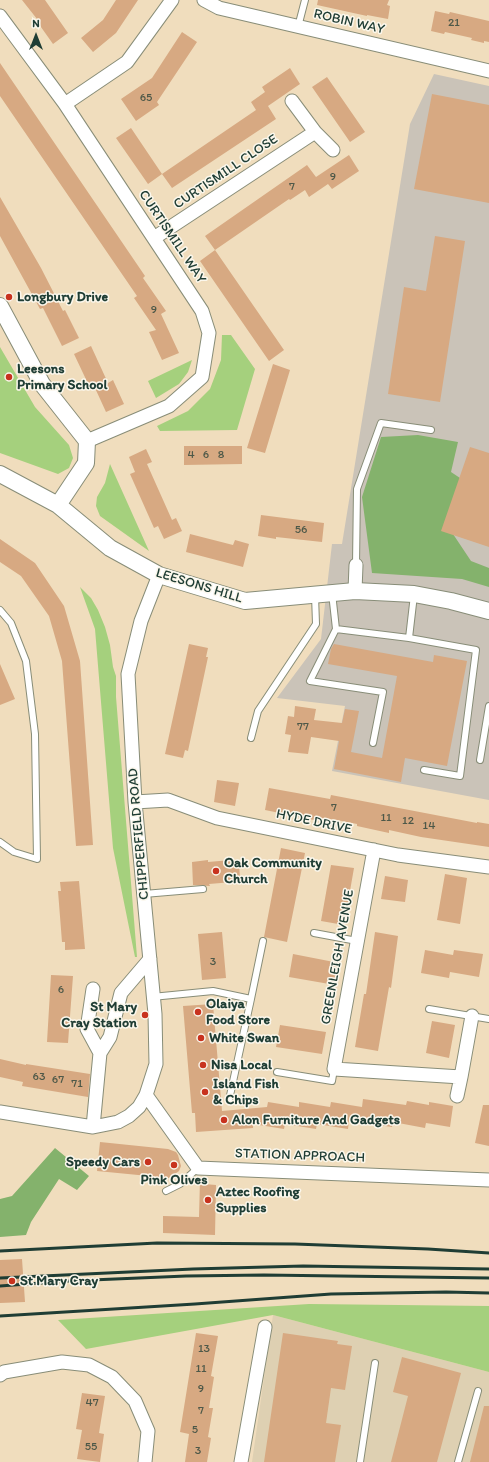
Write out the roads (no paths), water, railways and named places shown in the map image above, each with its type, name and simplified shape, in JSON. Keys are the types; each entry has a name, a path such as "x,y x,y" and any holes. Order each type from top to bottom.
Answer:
{"street":[{"path":"65,104 127,62 172,0"},
{"name":"ROBIN WAY","path":"204,0 219,8 489,71"},
{"name":"CURTISMILL WAY","path":"0,16 65,104 154,238 202,311 209,333 202,378 169,406 87,441"},
{"path":"292,101 314,132 333,150"},
{"name":"CURTISMILL CLOSE","path":"154,238 314,132"},
{"path":"0,306 42,384 87,441 86,463 58,505"},
{"name":"LEESONS HILL","path":"0,474 58,505 110,548 159,575 245,601 355,591 414,594 451,601 489,611"},
{"path":"355,591 356,565"},
{"name":"CHIPPERFIELD ROAD","path":"146,1096 156,1064 156,1038 136,802 128,674 141,621 159,575"},
{"name":"HYDE DRIVE","path":"136,802 168,800 217,818 374,850 489,867"},
{"name":"GREENLEIGH AVENUE","path":"334,1069 374,850"},
{"path":"93,1127 100,1053 110,1037 121,993 150,959"},
{"path":"93,989 87,1029 100,1053"},
{"path":"457,1096 472,1016"},
{"path":"334,1069 461,1077"},
{"path":"0,1112 93,1127 118,1122 129,1116 139,1107 146,1096 198,1168"},
{"name":"STATION APPROACH","path":"198,1168 489,1180"},
{"path":"241,1462 265,1327"},
{"path":"0,1374 4,1372 62,1362 89,1365 112,1377 136,1401 148,1431 145,1462"}],"lane":[{"path":"298,27 305,0"},
{"path":"356,565 357,489 381,423 431,430"},
{"path":"332,593 336,629 310,681 383,692 373,743"},
{"path":"409,638 414,594"},
{"path":"251,738 258,711 316,624 315,595"},
{"path":"0,610 11,623 26,661 35,734 37,859 14,852 0,842"},
{"path":"336,629 409,638 476,650 460,776 424,770"},
{"path":"480,760 489,706"},
{"path":"144,894 203,889"},
{"path":"314,933 358,941"},
{"path":"229,1100 263,941"},
{"path":"152,996 213,991 251,999"},
{"path":"429,1009 489,1019"},
{"path":"277,1072 332,1081 334,1069"},
{"path":"166,1191 180,1184 198,1168"},
{"path":"360,1462 375,1362"},
{"path":"458,1462 478,1391"}],"railway":[{"path":"0,1251 157,1243 295,1244 489,1253"},
{"path":"0,1278 193,1269 303,1266 489,1269"},
{"path":"0,1286 68,1281 186,1276 264,1275 489,1278"},
{"path":"0,1316 331,1294 446,1292 489,1293"}],"place":[{"name":"Longbury Drive","path":"9,297"},
{"name":"Leesons Primary School","path":"9,377"},
{"name":"Oak Community Church","path":"216,871"},
{"name":"Olaiya Food Store","path":"198,1012"},
{"name":"St Mary Cray Station","path":"145,1015"},
{"name":"White Swan","path":"201,1038"},
{"name":"Nisa Local","path":"203,1065"},
{"name":"Island Fish & Chips","path":"205,1092"},
{"name":"Alon Furniture And Gadgets","path":"224,1120"},
{"name":"Speedy Cars","path":"148,1162"},
{"name":"Pink Olives","path":"174,1165"},
{"name":"Aztec Roofing Supplies","path":"208,1200"},
{"name":"St Mary Cray","path":"12,1281"}]}
